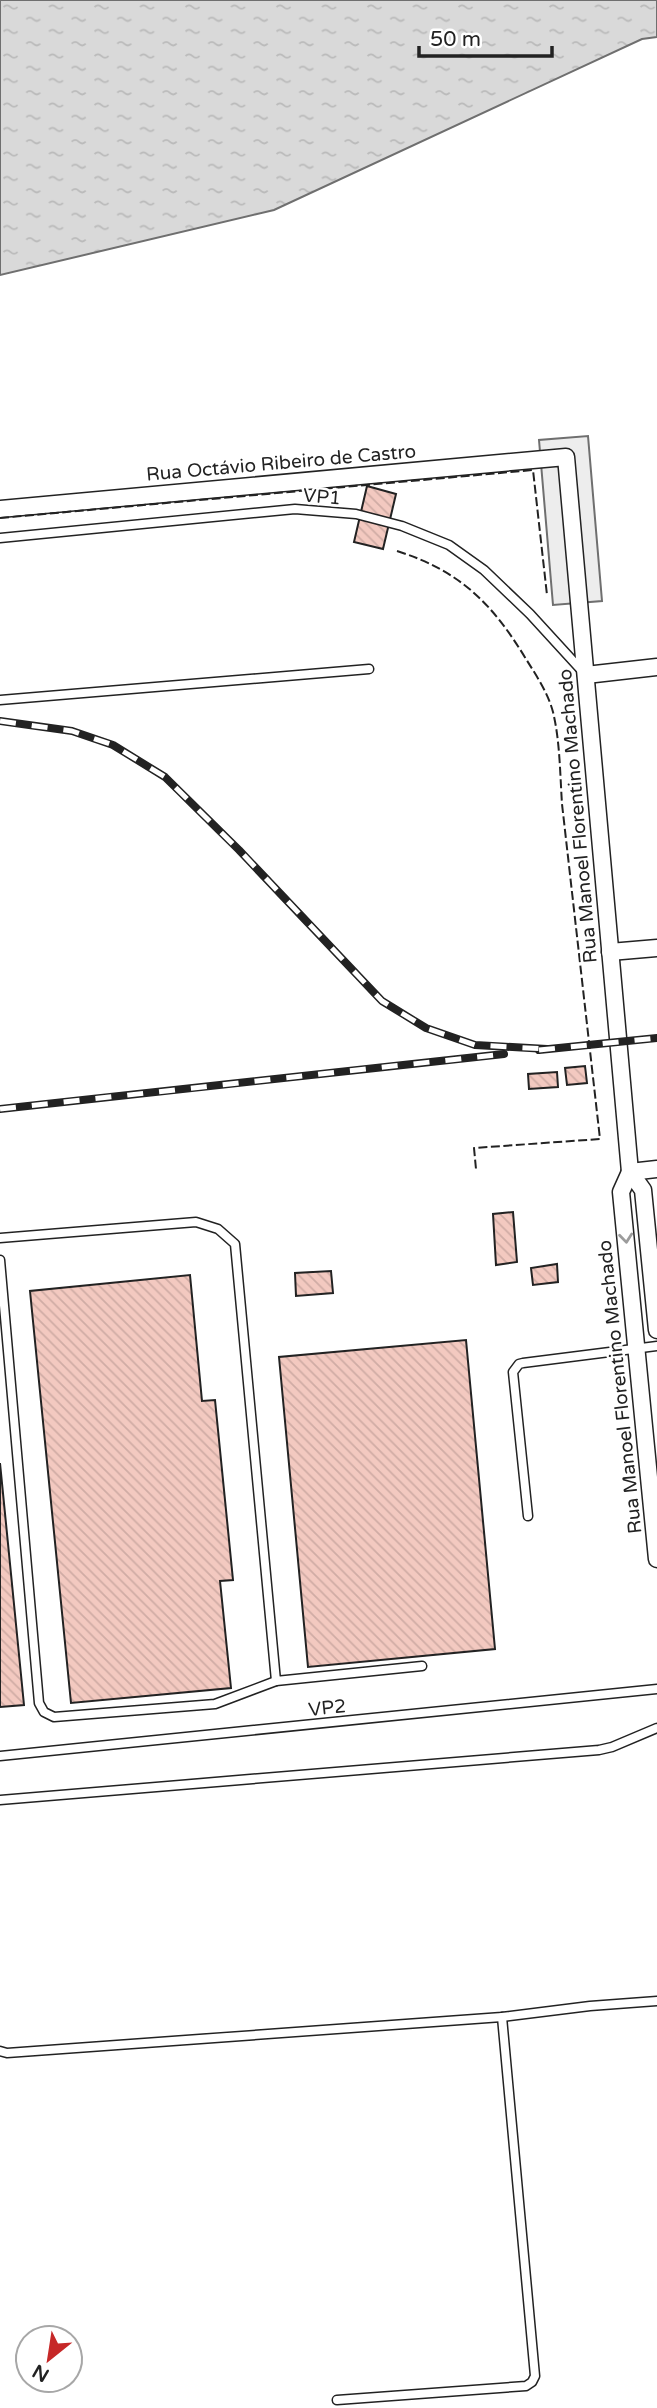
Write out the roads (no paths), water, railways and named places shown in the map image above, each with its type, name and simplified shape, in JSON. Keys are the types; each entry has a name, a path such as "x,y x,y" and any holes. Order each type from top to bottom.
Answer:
{"street":[{"name":"Rua Octávio Ribeiro de Castro","path":"0,509 566,457"},
{"name":"Rua Manoel Florentino Machado","path":"566,457 631,1172 643,1191 657,1330"},
{"path":"586,676 657,667"},
{"path":"610,953 657,948"},
{"path":"631,1172 657,1169"},
{"name":"Rua Manoel Florentino Machado","path":"631,1172 621,1192 636,1350 650,1425 657,1559"}],"lane":[{"name":"VP1","path":"0,538 295,509 356,514 402,526 449,545 484,570 502,587 586,676"},
{"path":"0,700 369,669"},
{"path":"0,1238 196,1222 218,1229 235,1244 276,1681"},
{"path":"0,1260 39,1703 44,1712 54,1717 215,1704 276,1681 422,1666"},
{"path":"528,1516 513,1372 515,1367 523,1363 657,1346"},
{"name":"VP2","path":"0,1756 657,1689"},
{"path":"0,1800 598,1750 657,1728"},
{"path":"0,2051 7,2053 502,2017 657,2001"},
{"path":"337,2400 526,2386 535,2376 502,2017"}],"water":[{"path":"0,0 657,0 657,37 642,39 274,210 0,275"}],"railway":[{"path":"0,721 72,731 113,745 165,777 239,850 382,1001 426,1028 475,1045 547,1049"},
{"path":"539,1050 657,1038"},
{"path":"0,1109 504,1054"}]}
